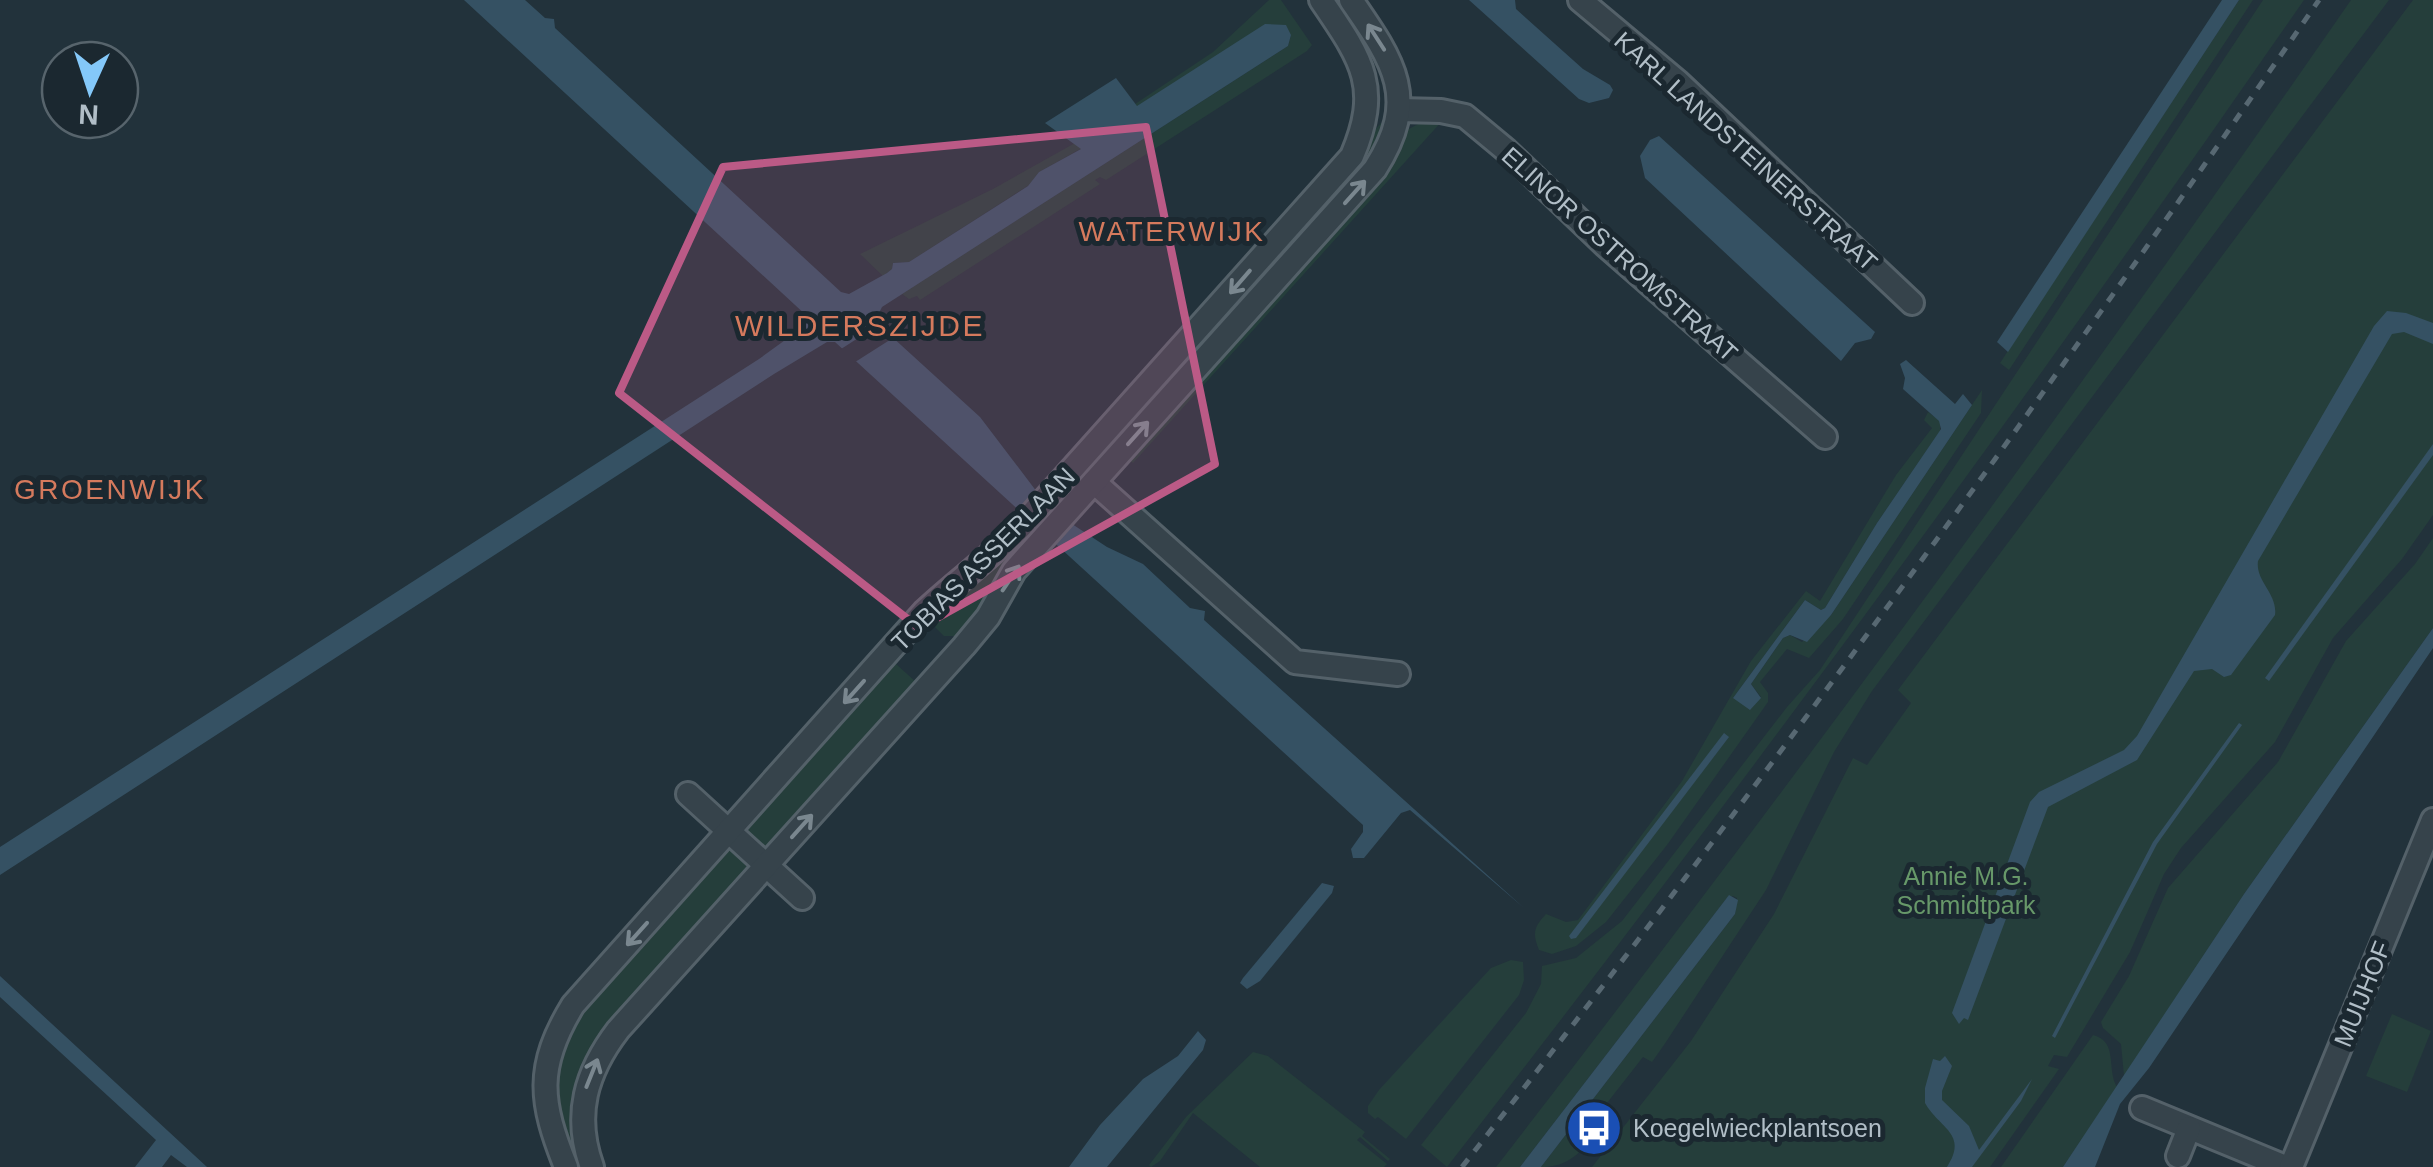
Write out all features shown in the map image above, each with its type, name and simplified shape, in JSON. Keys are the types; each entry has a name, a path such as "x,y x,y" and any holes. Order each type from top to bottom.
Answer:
{"street":[{"name":"TOBIAS ASSERLAAN","path":"566,1167 548,1116 544,1091 546,1064 559,1027 582,994 924,612 956,582 994,555 1022,526 1352,156 1368,110 1365,77 1344,34 1321,0"},
{"name":"TOBIAS ASSERLAAN","path":"592,1167 582,1124 584,1094 594,1065 618,1030 964,646 988,617 1014,571 1375,170 1390,145 1399,110 1399,88 1392,64 1351,0"},
{"name":"KARL LANDSTEINERSTRAAT","path":"1580,0 1678,82 1912,303"},
{"name":"ELINOR OSTROMSTRAAT","path":"1399,110 1465,116 1824,437"},
{"path":"1094,482 1295,662 1398,674"},
{"path":"688,794 802,898"},
{"name":"MUIJHOF","path":"2288,1167 2433,820"},
{"path":"2142,1108 2288,1167"},
{"path":"2178,1156 2189,1128"}],"highlighted area":[{"path":"1146,127 1215,464 919,628 619,393 723,167"}],"green space":[{"path":"1269,0 1281,0 1312,45 1307,51 1106,180 1095,180 1100,184 920,300 902,294 1288,46 1291,35 1137,107 1135,104 1213,52"},
{"path":"2239,0 2253,0 2009,370 2000,363"},
{"path":"2263,0 2304,0 1884,590 1447,1167 1421,1145 1526,1013 1541,984 1542,966 1576,958 1622,921 1820,670"},
{"path":"2351,0 2389,0 1872,691 1834,752 1766,890 1652,1062 1643,1057 1582,1135 1590,1142 1584,1148 1562,1163 1541,1167 1735,914 1737,898 1726,899 1520,1167 1496,1167 1931,589"},
{"name":"Annie M.G. Schmidtpark","path":"2413,0 2433,0 2433,515 2402,559 2333,638 2275,742 2181,848 2164,874 2130,952 2067,1057 2054,1055 2048,1066 2059,1069 1990,1167 1592,1167 1691,1041 1774,914 1853,758 1867,765 1911,703 1898,690"},
{"path":"1443,120 1133,463 1124,456 1405,131 1424,121"},
{"path":"1381,123 1386,124 1380,150 1117,449 1105,440"},
{"path":"1075,143 1082,148 1039,172 1029,185 909,262 893,263 883,276 860,254 993,189"},
{"path":"1982,390 1981,413 1843,619 1809,658 1787,649 1760,682 1768,693 1768,702 1667,845 1606,922 1576,946 1552,954 1539,950 1535,935 1542,919 1546,914 1566,922 1578,920 1682,781 1751,661 1806,591 1820,601 1896,475 1932,428 1924,420 1928,412 1940,421 1940,431 1825,608 1821,610 1805,600 1733,698 1761,697 1751,684 1783,638 1790,635 1802,642 1831,615","holes":["1724,734 1728,738 1573,939"]},
{"path":"1033,521 1043,531 960,636 944,636 935,627 936,616"},
{"path":"2433,538 2433,628 2244,894 2124,1076 2121,1044 2101,1022 2129,976 2168,888 2278,762 2346,641 2415,564"},
{"path":"886,664 891,668 896,664 916,682 912,687 917,691 770,845 758,845 748,832 753,815"},
{"path":"734,850 746,859 746,875 604,1038 587,1167 571,1167 551,1097 567,1025 721,853"},
{"path":"1511,960 1523,962 1524,980 1519,995 1406,1139 1368,1113 1368,1106 1379,1090 1491,968"},
{"path":"2392,1014 2431,1031 2407,1092 2366,1076"},
{"path":"2093,1035 2109,1050 2117,1087 2063,1167 2001,1167"},
{"path":"1253,1052 1268,1056 1365,1132 1362,1136 1388,1161 1360,1137 1357,1140 1387,1164 1260,1167 1193,1113 1160,1161 1151,1167 1186,1117"}],"water":[{"path":"464,0 525,0 545,18 554,19 555,28 841,292 849,294 887,273 893,263 909,262 1028,186 1039,172 1081,149 1045,123 1116,78 1137,106 1265,24 1286,25 1291,35 1288,46 882,307 879,325 980,417 1037,492 1066,520 1107,547 1143,564 1190,608 1205,611 1204,620 1524,908 1410,810 1401,813 1364,858 1353,858 1351,849 1363,832 1363,825 835,342 827,342 774,374 0,875 0,847 759,359 799,330 808,317"},
{"path":"1469,0 1515,0 1516,9 1583,69 1610,85 1613,90 1609,98 1589,103 1579,99"},
{"path":"2222,0 2239,0 2008,352 1997,342"},
{"path":"1659,136 1875,332 1871,339 1855,343 1841,361 1645,178 1640,156 1650,140"},
{"path":"2387,311 2433,323 2433,344 2404,332 2392,334 2258,561 2275,615 2231,675 2224,677 2212,669 2194,671 2137,760 2048,807 1968,1020 1964,1018 1959,1024 1952,1013 2030,802 2039,792 2124,750 2137,736 2374,326"},
{"path":"1906,360 1955,404 1963,394 1972,405 1831,615 1807,642 1790,635 1783,638 1751,684 1761,698 1750,710 1733,698 1805,600 1821,610 1825,608 1941,429 1939,421 1903,389 1905,378 1900,364"},
{"path":"2433,444 2433,455 2269,681 2265,678"},
{"path":"2433,628 2433,648 2149,1068 2120,1104 2095,1167 2063,1167 2244,894"},
{"path":"2239,723 2242,725 2157,844 2055,1038 2052,1036 2153,842"},
{"path":"1724,733 1729,737 1576,938 1571,939 1569,936"},
{"path":"1322,883 1334,886 1332,893 1260,981 1247,989 1240,983 1243,978"},
{"path":"1729,895 1738,900 1735,914 1541,1167 1520,1167"},
{"path":"0,976 207,1167 187,1167 171,1155 162,1167 135,1167 156,1140 0,997"},
{"path":"1198,1031 1206,1040 1203,1050 1107,1167 1069,1167 1100,1125 1143,1079 1178,1056"},
{"path":"1945,1056 1952,1066 1942,1100 1969,1126 1979,1150 2032,1079 2021,1101 1972,1167 1947,1167 1955,1147 1953,1139 1925,1103 1933,1059 1940,1061"}],"pier":[{"path":"883,322 896,336 852,364 838,351"}],"railway":[{"path":"1462,1167 1684,880 1900,590 2319,0"}],"place":[{"name":"Koegelwieckplantsoen","path":"1594,1128"}],"district":[{"name":"WATERWIJK","path":"1172,231"},
{"name":"WILDERSZIJDE","path":"860,325"},
{"name":"GROENWIJK","path":"110,489"}]}
